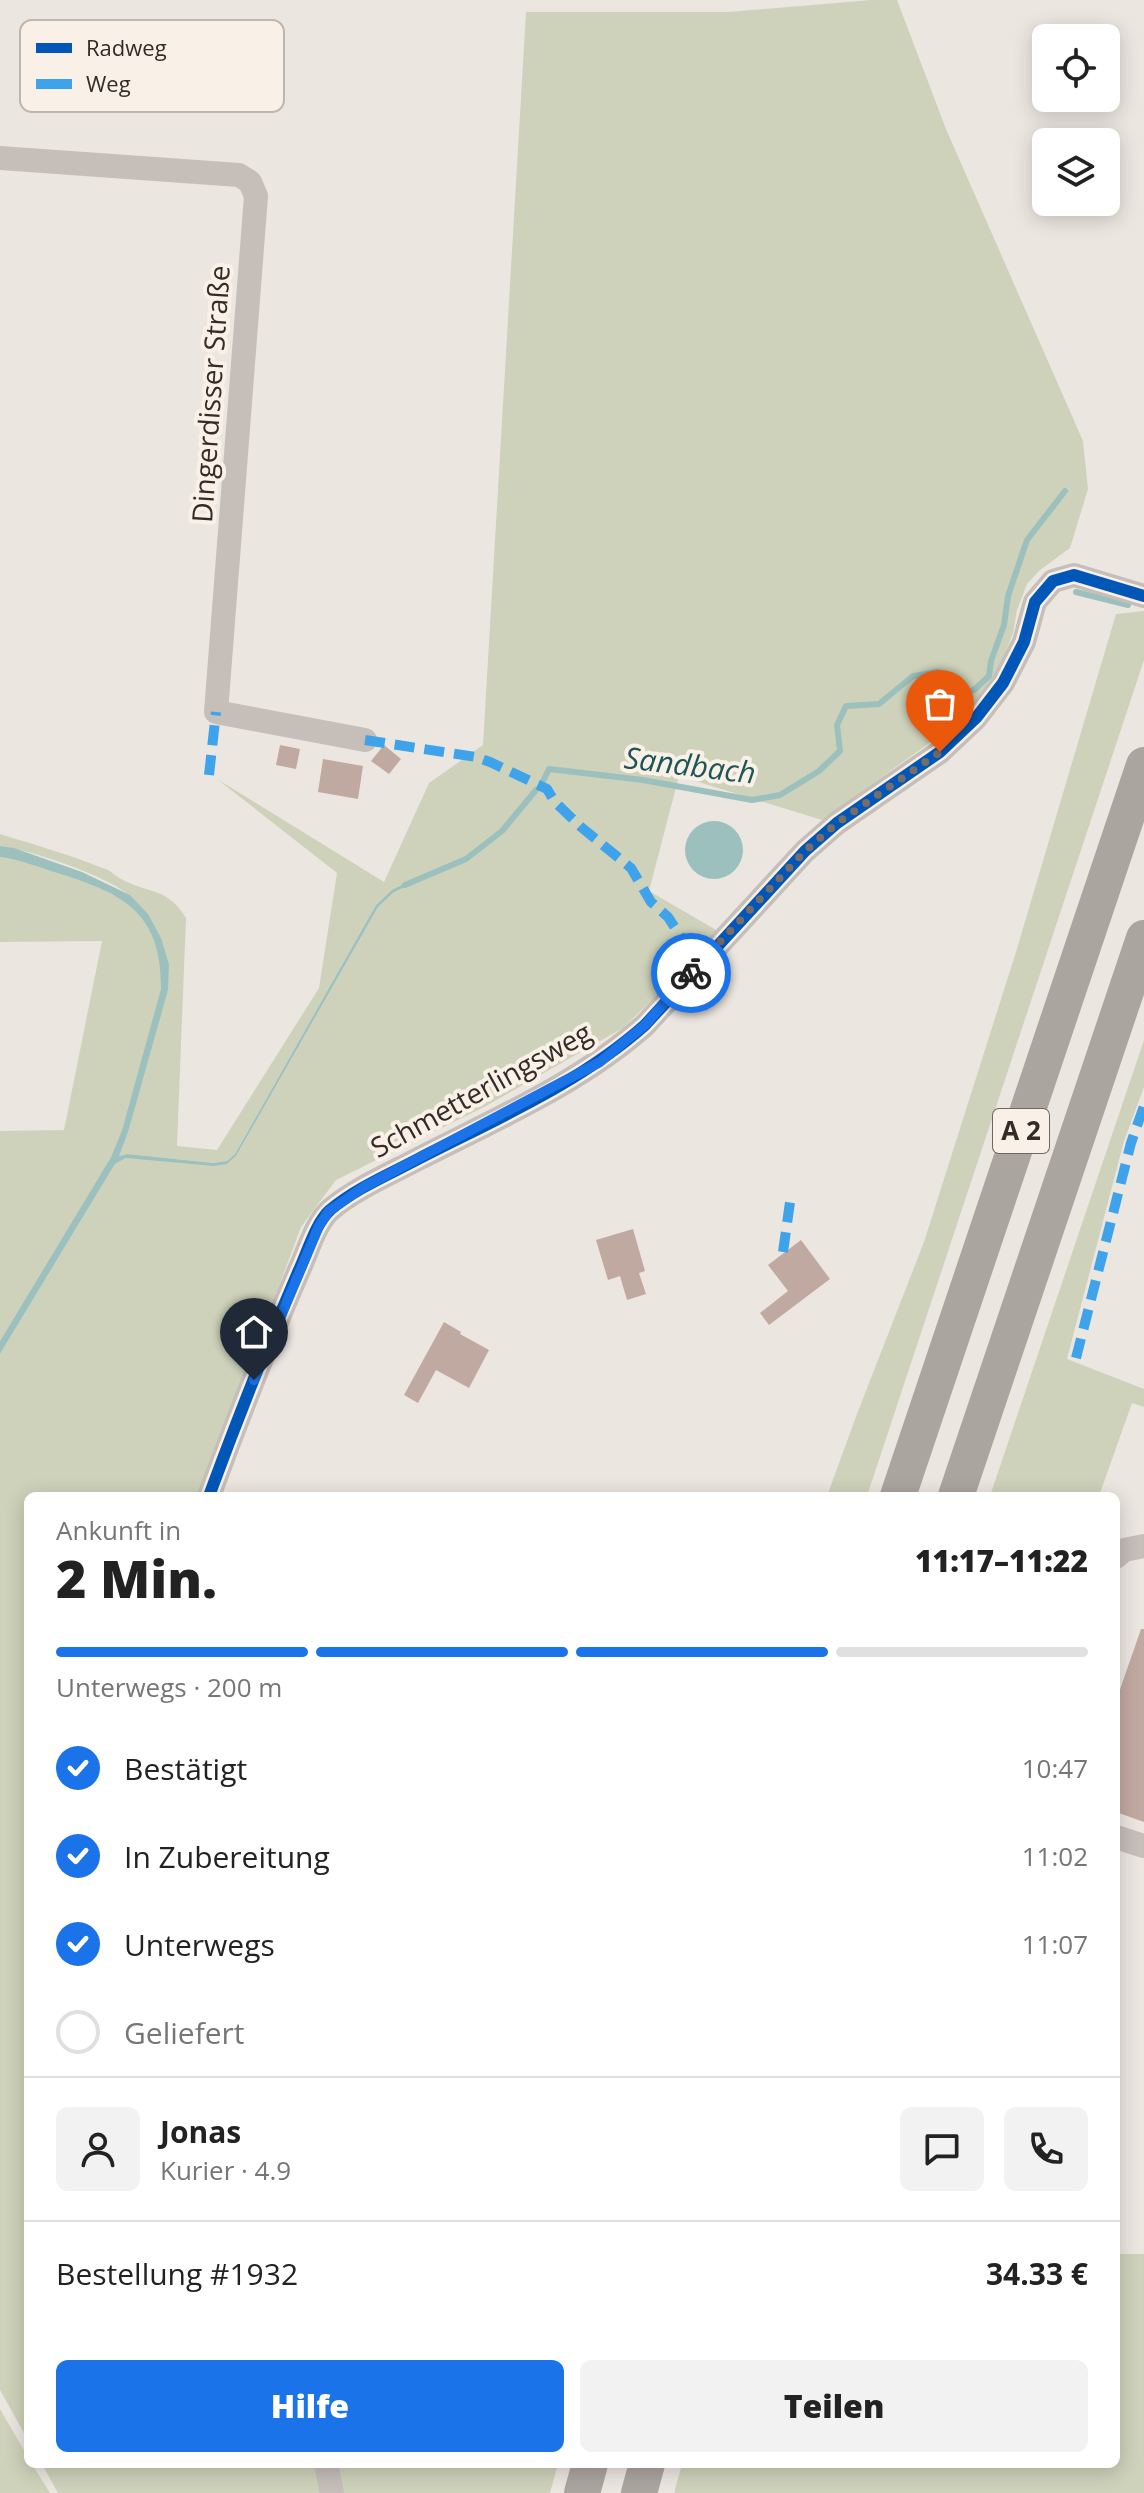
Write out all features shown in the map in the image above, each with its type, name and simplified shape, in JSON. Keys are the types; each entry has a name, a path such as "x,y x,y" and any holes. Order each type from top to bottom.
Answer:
{"highway":[{"name":"A 2","path":"899,1492 1144,765"},
{"name":"A 2","path":"957,1492 1144,938"},
{"path":"582,2493 589,2468"},
{"path":"639,2493 646,2468"}],"street":[{"name":"Dingerdisser Straße","path":"0,158 239,175 250,182 256,196 216,712 365,740"},
{"name":"Schmetterlingsweg","path":"211,1492 289,1294 319,1226 329,1211 364,1187 600,1062 623,1045 805,851 837,823 940,752 976,718 1003,683 1024,642 1035,602 1053,581 1074,575 1144,596"},
{"path":"1120,1554 1144,1546"},
{"path":"1120,1838 1144,1846"},
{"path":"327,2468 332,2493"}],"green space":[{"path":"897,0 946,129 1083,441 1088,489 1070,548 1027,584 999,669 974,701 928,744 822,820 679,776 649,891 718,931 623,1028 486,1106 336,1180 301,1227 202,1492 24,1492 24,2433 0,2390 0,1354 115,1164 126,1158 227,1164 236,1156 378,907 394,892 392,890 376,905 235,1154 227,1161 213,1163 127,1154 118,1156 128,1132 169,964 166,955 148,918 129,895 103,879 67,864 0,846 0,834 68,855 166,896 186,918 177,1146 217,1150 319,988 337,873 217,779 384,882 429,783 483,745 526,12 728,12"},
{"path":"1144,611 1144,660 868,1492 828,1492 924,1242 1016,952 1116,614"},
{"path":"0,857 104,890 136,911 155,942 162,988 122,1130 111,1157 0,1341 0,1131 64,1130 102,941 0,942"},
{"path":"1144,1040 1144,1087 1124,1141 1067,1359 1144,1389 1144,1407 1132,1403 1100,1492 991,1492"},
{"path":"1120,2254 1144,2254 1144,2493 674,2493 681,2468 1120,2468"},
{"path":"0,2409 24,2450 24,2468 34,2468 50,2493 0,2493"},
{"path":"44,2468 318,2468 323,2493 58,2493"},
{"path":"335,2468 557,2468 550,2493 340,2493"}],"water":[{"path":"714,821 735,829 743,850 735,871 714,879 693,871 685,850 693,829"},
{"path":"0,846 82,872 130,895 148,914 161,938 169,964 168,990 119,1156 127,1154 213,1163 227,1161 235,1154 376,905 392,890 410,881 411,884 394,892 378,907 236,1156 227,1164 214,1166 126,1158 115,1164 0,1354 0,1341 111,1157 122,1130 161,989 155,942 147,925 135,911 121,899 83,882 0,857"}],"building":[{"path":"280,745 300,749 296,769 276,765"},
{"path":"384,745 401,759 389,774 371,761"},
{"path":"323,759 363,766 358,799 318,792"},
{"path":"633,1229 645,1271 639,1273 646,1294 627,1300 620,1276 608,1280 596,1240"},
{"path":"801,1240 830,1279 769,1325 760,1313 788,1291 768,1265"},
{"path":"444,1322 489,1350 469,1388 436,1370 418,1403 404,1395"},
{"path":"1141,1629 1144,1629 1144,1822 1120,1813 1120,1689"}],"waterway":[{"name":"Sandbach","path":"542,783 549,769 643,780 752,800 780,795 819,771 840,751 837,725 846,706 879,704 913,676 938,672 959,694 974,690 989,676 1004,625 1008,596 1027,540 1065,491"},
{"path":"1076,592 1128,605"},
{"name":"Sandbach","path":"405,885 466,859 502,831 536,790"}],"marked path":[{"path":"209,775 216,712"},
{"path":"365,740 476,757 547,789 555,802 581,827 631,868 651,902 668,917 699,965"},
{"path":"1076,1358 1131,1143 1144,1106"},
{"path":"783,1252 791,1195"}],"cycle path":[{"path":"211,1492 312,1238 330,1210 374,1182 565,1082 620,1046 645,1025 805,851 837,823 940,752 976,718 1003,683 1024,642 1035,602 1053,581 1074,575 1144,596"}],"way so far":[{"path":"691,973 805,851 837,823 940,752"}],"route":[{"path":"254,1380 319,1226 329,1211 364,1187 600,1062 645,1025 691,973"}]}
